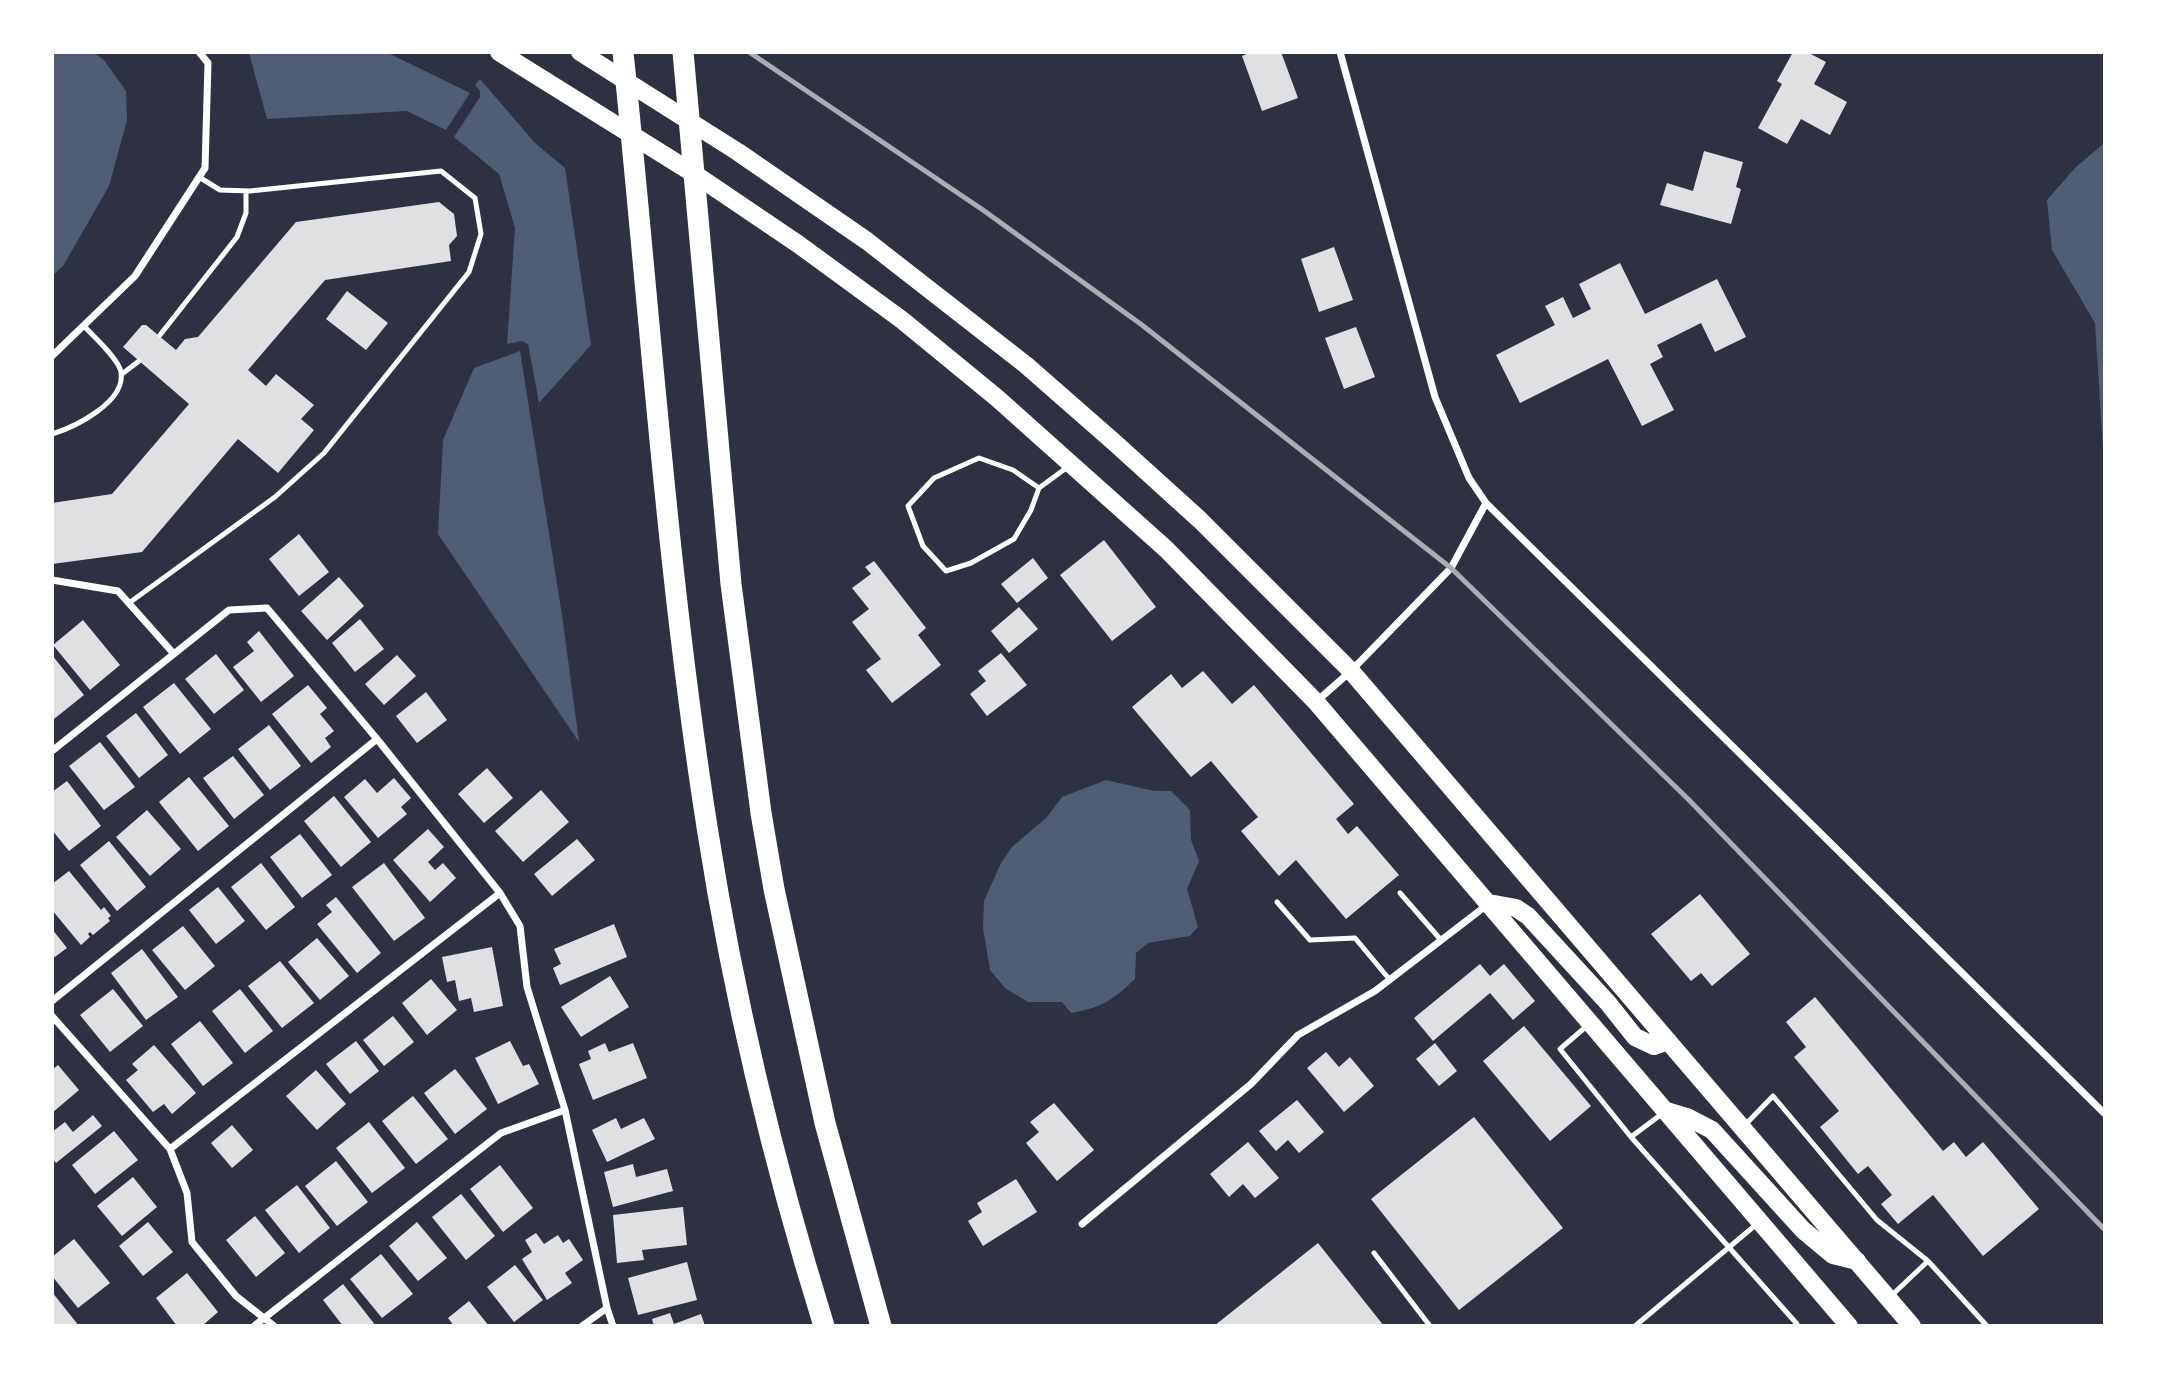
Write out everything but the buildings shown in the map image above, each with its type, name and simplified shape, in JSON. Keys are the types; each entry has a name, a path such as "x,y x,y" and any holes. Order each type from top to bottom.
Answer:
{"highway":[{"path":"623,52 682,649 708,836 762,1102 824,1325"},
{"path":"683,52 731,584 763,825 825,1123 881,1325"}],"main road":[{"path":"499,52 696,175 798,244 902,320 997,398 1166,549 1316,702 1849,1325"},
{"path":"580,52 738,152 867,241 946,300 1026,365 1199,520 1351,671 1912,1325"},
{"path":"1489,903 1516,908 1528,916 1635,1037 1654,1046 1668,1041"},
{"path":"1666,1111 1687,1117 1713,1130 1803,1230 1833,1255 1857,1261"}],"street":[{"path":"52,356 135,276 205,169 208,63 199,52"},
{"path":"1340,52 1435,397 1469,478 1486,503 2105,1113"},
{"path":"1316,702 1351,671 1451,568 1486,503"},
{"path":"52,580 118,592 174,654"},
{"path":"52,751 229,610 267,608 377,739 500,893 520,926 527,987 565,1110 607,1308 613,1325"},
{"path":"52,1002 377,739"},
{"path":"170,1149 500,893"},
{"path":"1082,1224 1251,1084 1298,1035 1375,991 1489,903"},
{"path":"52,1016 170,1149 187,1193 192,1242 236,1296 274,1325"},
{"path":"254,1325 501,1133 565,1110"},
{"path":"582,1325 607,1308"}],"lane":[{"path":"129,603 275,497 324,453 469,272 481,234 475,198 441,171 246,191 220,190 199,177"},
{"path":"160,335 237,237 246,213 246,191"},
{"path":"84,326 119,365 122,374"},
{"path":"52,434 75,427 107,403 118,387 122,374 139,361"},
{"path":"1039,488 1013,470 979,458 934,478 908,506 923,546 946,572 971,563 1014,539 1031,510 1039,488 1072,464"},
{"path":"1400,893 1441,940"},
{"path":"1277,902 1310,940 1355,938 1390,979"},
{"path":"1591,1023 1560,1049 1632,1137 1796,1325"},
{"path":"1742,1127 1773,1096 1877,1220 1928,1261 1987,1325"},
{"path":"1632,1137 1666,1111"},
{"path":"1635,1325 1760,1221"},
{"path":"1374,1253 1430,1325"},
{"path":"1889,1298 1928,1261"}],"water":[{"path":"53,52 94,53 104,60 126,91 127,120 109,186 63,266 53,275"},
{"path":"249,53 388,53 470,93 446,130 407,111 267,119"},
{"path":"480,79 535,143 565,168 591,345 539,403 528,344 522,341 507,344 515,228 499,174 454,137 480,97 480,91 475,85"},
{"path":"2104,143 2104,465 2095,323 2052,250 2047,200 2075,168"},
{"path":"520,351 562,615 579,742 438,534 443,440 474,368"},
{"path":"1106,780 1154,791 1171,791 1190,810 1191,840 1199,861 1187,889 1198,927 1190,936 1148,943 1136,953 1135,979 1099,1006 1071,1013 1062,1002 1028,1002 1005,988 990,970 983,928 984,901 1001,863 1012,847 1047,817 1062,797"}],"railway":[{"path":"749,52 983,210 1142,325 1451,568 1689,800 2104,1229"}]}
